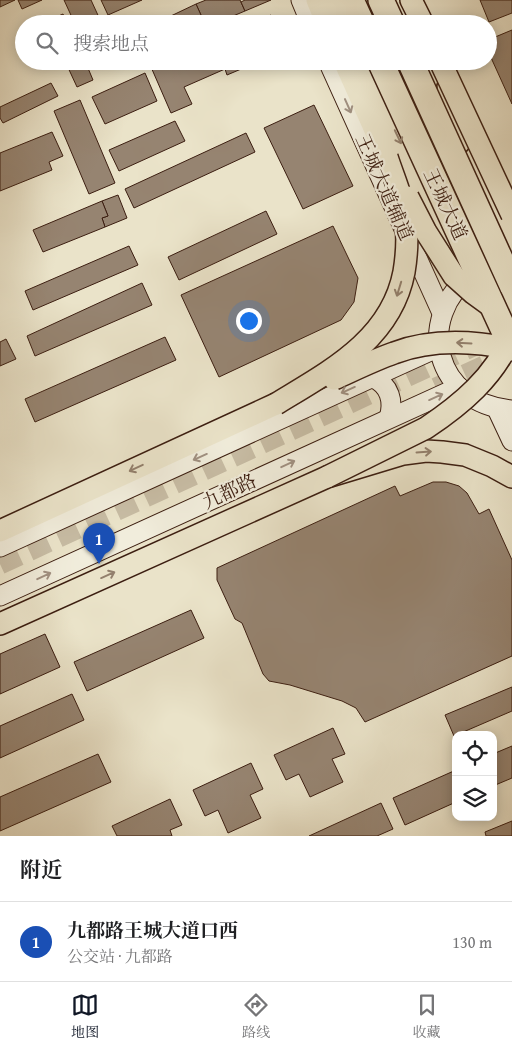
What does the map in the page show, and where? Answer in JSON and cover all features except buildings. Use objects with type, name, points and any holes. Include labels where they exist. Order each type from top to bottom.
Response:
[{"type":"highway","points":[[351,0],[358,15]]},
{"type":"highway","points":[[381,0],[388,15]]},
{"type":"highway","name":"王城大道","points":[[384,70],[512,348]]},
{"type":"highway","name":"王城大道","points":[[414,70],[512,285]]},
{"type":"main road","points":[[301,0],[307,15]]},
{"type":"main road","points":[[317,0],[324,15]]},
{"type":"main road","points":[[335,0],[342,15]]},
{"type":"main road","points":[[394,0],[401,15]]},
{"type":"main road","points":[[411,0],[418,15]]},
{"type":"main road","points":[[416,0],[423,15]]},
{"type":"main road","name":"王城大道辅道","points":[[332,70],[442,313]]},
{"type":"main road","points":[[348,70],[387,157],[426,232],[454,276],[474,293],[512,319]]},
{"type":"main road","name":"王城大道","points":[[367,70],[464,280]]},
{"type":"main road","name":"王城大道","points":[[426,70],[512,261]]},
{"type":"main road","points":[[444,70],[459,144]]},
{"type":"main road","points":[[446,70],[512,215]]},
{"type":"main road","points":[[446,70],[512,215]]},
{"type":"main road","points":[[463,110],[512,178]]},
{"type":"main road","points":[[276,404],[355,353],[387,317],[396,300],[406,262],[407,225],[403,205],[387,157]]},
{"type":"main road","points":[[512,261],[487,266],[474,272],[464,280],[447,300],[439,326],[440,347],[445,368],[459,387],[472,398],[505,409],[512,441]]},
{"type":"main road","points":[[0,624],[326,477],[426,428],[465,399],[487,376],[498,362],[512,335]]},
{"type":"main road","points":[[0,531],[276,404],[396,352],[441,343],[512,348]]},
{"type":"main road","points":[[0,547],[440,347]]},
{"type":"main road","points":[[373,378],[380,381],[390,394],[392,408],[389,418]]},
{"type":"main road","name":"九都路","points":[[0,596],[459,387]]},
{"type":"main road","points":[[326,477],[403,454],[426,452],[442,452],[474,458],[512,477]]},
{"type":"tunnel","points":[[0,564],[482,342]]},
{"type":"tunnel","points":[[436,388],[506,356]]},
{"type":"place","name":"九都路王城大道口西","points":[[99,564]]}]
